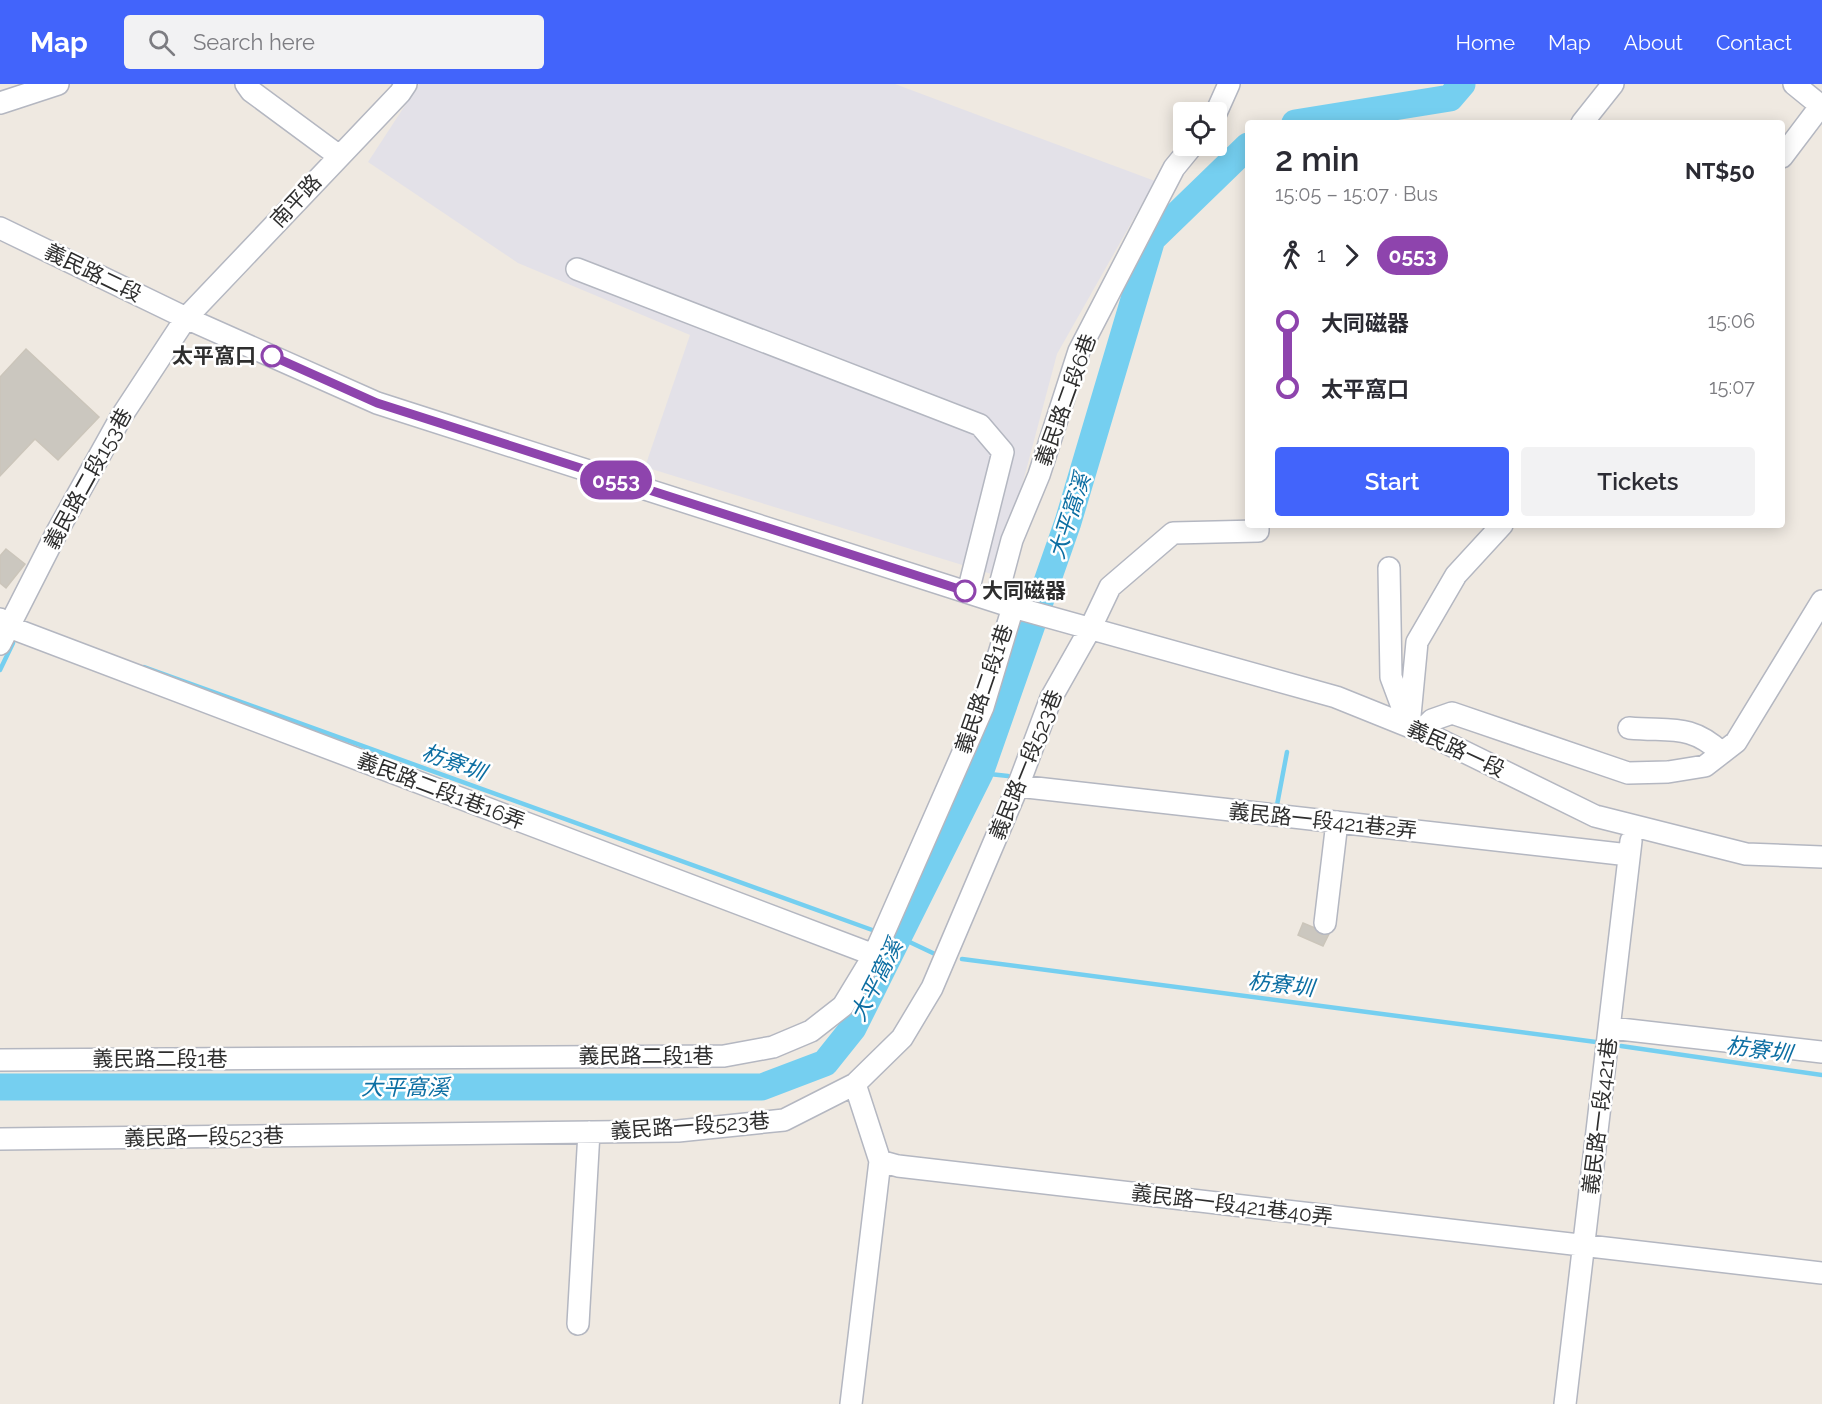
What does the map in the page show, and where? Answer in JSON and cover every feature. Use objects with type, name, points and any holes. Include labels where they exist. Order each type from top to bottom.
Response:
[{"type":"street","points":[[0,103],[58,84]]},
{"type":"street","points":[[246,84],[251,91],[339,156]]},
{"type":"street","name":"南平路","points":[[186,318],[406,84]]},
{"type":"street","points":[[1221,102],[1229,84]]},
{"type":"street","points":[[1584,120],[1612,84]]},
{"type":"street","points":[[1785,152],[1821,105],[1794,84]]},
{"type":"street","name":"義民路二段6巷","points":[[1004,604],[1012,540],[1039,475],[1079,351],[1174,168],[1184,156]]},
{"type":"street","name":"義民路二段","points":[[0,229],[186,318]]},
{"type":"street","points":[[577,269],[980,425],[1003,452],[968,592]]},
{"type":"street","points":[[186,318],[377,403],[1004,604]]},
{"type":"street","name":"義民路二段153巷","points":[[3,630],[121,417],[186,318]]},
{"type":"street","name":"義民路一段523巷","points":[[0,1139],[678,1131],[784,1120],[855,1084],[902,1038],[932,988],[1018,786],[1051,698],[1090,629],[1110,587],[1173,532],[1258,531],[1258,528]]},
{"type":"street","points":[[1415,729],[1416,642],[1456,575],[1499,528]]},
{"type":"street","points":[[1389,568],[1391,677],[1415,729]]},
{"type":"street","points":[[1415,729],[1452,713],[1628,773],[1668,772],[1705,766],[1736,742],[1822,601]]},
{"type":"street","name":"義民路一段","points":[[1004,604],[1336,697],[1415,729],[1595,816],[1633,828],[1746,854],[1822,857]]},
{"type":"street","name":"義民路二段1巷","points":[[0,1060],[724,1056],[773,1047],[811,1032],[843,1006],[874,955],[983,707],[1004,604]]},
{"type":"street","name":"義民路二段1巷16弄","points":[[3,630],[874,955]]},
{"type":"street","points":[[1629,728],[1691,731],[1708,739],[1722,753]]},
{"type":"street","name":"義民路一段421巷2弄","points":[[1018,786],[1629,855]]},
{"type":"street","points":[[1325,923],[1337,822]]},
{"type":"street","name":"義民路一段421巷","points":[[1565,1404],[1633,828]]},
{"type":"street","points":[[1611,1028],[1822,1052]]},
{"type":"street","points":[[851,1404],[880,1161],[855,1084]]},
{"type":"street","points":[[578,1324],[589,1132]]},
{"type":"street","name":"義民路一段421巷40弄","points":[[880,1161],[898,1166],[1822,1273]]},
{"type":"shaded area","points":[[419,84],[895,84],[1155,181],[1057,354],[998,576],[645,467],[690,335],[518,263],[368,162]]},
{"type":"building","points":[[26,349],[99,417],[58,460],[35,439],[0,476],[0,377]]},
{"type":"building","points":[[6,549],[25,564],[6,588],[0,583],[0,556]]},
{"type":"building","points":[[1303,923],[1329,934],[1323,946],[1298,935]]},
{"type":"waterway","name":"大平窩溪","points":[[1314,120],[1450,98],[1462,84]]},
{"type":"waterway","name":"大平窩溪","points":[[0,1087],[762,1087],[825,1063],[853,1028],[980,773],[1068,522],[1152,239],[1245,149]]},
{"type":"waterway","name":"枋寮圳","points":[[0,670],[13,643]]},
{"type":"waterway","name":"枋寮圳","points":[[144,667],[875,931]]},
{"type":"waterway","points":[[1274,805],[1277,805],[1287,752]]},
{"type":"waterway","points":[[980,773],[1008,776]]},
{"type":"waterway","points":[[899,937],[937,955]]},
{"type":"waterway","name":"枋寮圳","points":[[962,959],[1596,1042]]},
{"type":"waterway","name":"枋寮圳","points":[[1621,1046],[1822,1075]]},
{"type":"bus line","name":"0553","points":[[272,356],[377,403],[965,591]]},
{"type":"place","name":"太平窩口","points":[[272,356]]},
{"type":"place","name":"大同磁器","points":[[965,591]]}]
